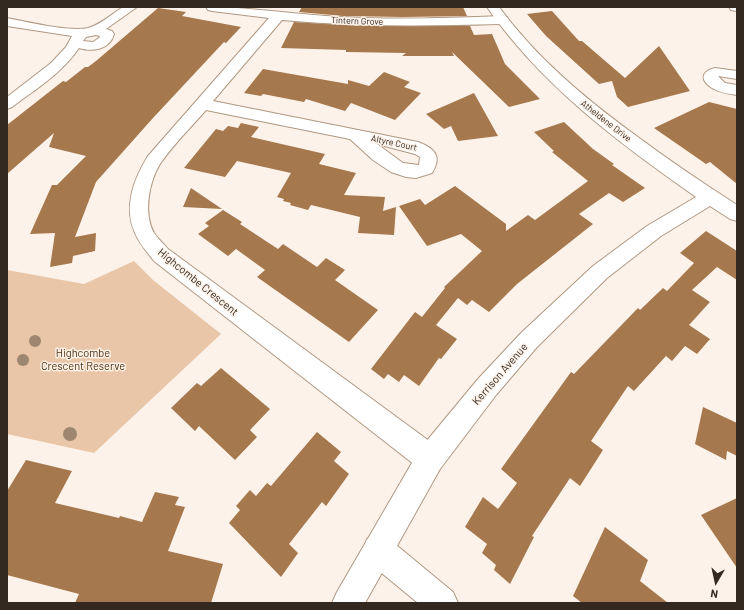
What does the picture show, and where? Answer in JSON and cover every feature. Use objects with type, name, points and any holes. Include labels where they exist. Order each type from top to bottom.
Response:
[{"type":"street","name":"Tintern Grove","points":[[212,7],[278,16],[384,22],[497,13]]},
{"type":"street","points":[[7,104],[49,72],[80,52],[104,41],[112,26],[130,8]]},
{"type":"street","points":[[94,45],[81,45],[76,42],[83,36],[105,25],[130,8]]},
{"type":"street","name":"Atheldene Drive","points":[[497,13],[533,57],[559,82],[655,159],[737,214]]},
{"type":"street","name":"Highcombe Crescent","points":[[278,16],[154,160],[142,186],[139,201],[143,230],[162,255],[430,459]]},
{"type":"street","points":[[7,22],[83,36],[101,31],[107,34]]},
{"type":"street","points":[[49,72],[66,56],[83,36]]},
{"type":"street","points":[[737,75],[715,72],[711,74],[711,79],[715,84],[722,88],[737,90]]},
{"type":"street","name":"Altyre Court","points":[[202,104],[356,135]]},
{"type":"street","name":"Kerrison Avenue","points":[[348,603],[430,459],[487,386],[529,340],[600,272],[654,231],[710,197]]},
{"type":"street","points":[[378,550],[442,603]]},
{"type":"green space","name":"Highcombe Crescent Reserve","points":[[134,261],[153,280],[221,334],[94,453],[7,434],[7,270],[84,284]]},
{"type":"building","points":[[302,7],[463,7],[467,16],[343,16],[299,12]]},
{"type":"building","points":[[158,8],[186,12],[182,16],[241,27],[226,43],[224,42],[96,182],[75,237],[96,233],[95,251],[73,256],[72,263],[50,267],[55,233],[30,234],[52,185],[57,185],[86,156],[49,147],[54,133],[7,174],[7,125],[63,81],[66,82],[85,67],[88,67],[96,61]]},
{"type":"building","points":[[552,11],[579,41],[582,41],[625,78],[659,46],[690,91],[628,107],[617,97],[612,81],[599,84],[546,36],[527,14]]},
{"type":"building","points":[[294,22],[364,26],[470,26],[474,35],[492,34],[505,64],[540,99],[509,107],[452,52],[454,56],[402,56],[406,53],[346,52],[346,50],[281,48]]},
{"type":"building","points":[[263,69],[348,84],[348,80],[369,86],[384,72],[410,82],[404,87],[421,93],[395,120],[351,103],[345,111],[306,99],[304,102],[263,94],[261,96],[244,93]]},
{"type":"building","points":[[474,93],[498,136],[458,141],[451,126],[444,129],[426,114]]},
{"type":"building","points":[[709,102],[737,109],[737,184],[710,162],[706,164],[654,128]]},
{"type":"building","points":[[564,122],[593,149],[614,164],[612,165],[645,188],[623,202],[609,193],[579,214],[593,224],[517,284],[489,312],[472,300],[467,305],[458,298],[436,325],[457,339],[441,359],[439,358],[419,386],[404,375],[399,382],[388,374],[384,379],[371,369],[415,312],[422,317],[445,288],[444,287],[482,251],[461,234],[427,246],[399,206],[420,199],[425,205],[455,186],[506,224],[506,231],[528,215],[535,220],[588,181],[552,152],[554,151],[534,132]]},
{"type":"building","points":[[241,123],[259,127],[251,137],[325,154],[319,164],[356,173],[344,195],[385,197],[383,211],[396,207],[394,235],[358,233],[360,217],[311,205],[308,210],[290,205],[291,203],[283,201],[284,199],[277,197],[291,173],[237,161],[225,177],[184,168],[216,129],[223,131],[228,126],[238,128]]},
{"type":"building","points":[[191,188],[222,209],[183,207]]},
{"type":"building","points":[[223,210],[242,222],[240,224],[278,249],[283,244],[317,267],[326,258],[345,270],[335,280],[378,310],[349,342],[257,277],[265,270],[236,249],[228,256],[198,234],[209,226],[205,223]]},
{"type":"building","points":[[706,231],[737,251],[737,280],[717,267],[692,290],[710,302],[689,325],[710,339],[697,354],[685,346],[672,361],[666,356],[634,391],[628,386],[591,441],[603,450],[580,486],[570,478],[532,536],[534,537],[510,584],[494,570],[496,565],[482,553],[487,544],[465,527],[483,497],[498,509],[517,483],[501,469],[571,372],[574,374],[638,308],[640,310],[663,288],[667,291],[694,263],[680,253]]},
{"type":"building","points":[[221,368],[270,409],[250,430],[257,437],[235,460],[199,426],[195,431],[171,408],[197,383],[201,386]]},
{"type":"building","points":[[703,407],[737,423],[737,456],[727,451],[726,460],[695,444]]},
{"type":"building","points":[[317,432],[341,452],[334,461],[349,474],[326,506],[322,502],[289,544],[298,553],[281,577],[229,523],[240,510],[236,506],[250,490],[256,496],[267,483],[271,486]]},
{"type":"building","points":[[26,460],[72,471],[55,503],[142,522],[155,492],[179,497],[175,505],[185,507],[168,551],[223,564],[211,603],[75,603],[79,594],[7,575],[7,491]]},
{"type":"building","points":[[737,498],[737,568],[701,515]]},
{"type":"building","points":[[605,527],[648,560],[640,581],[668,603],[582,603],[573,596]]}]
